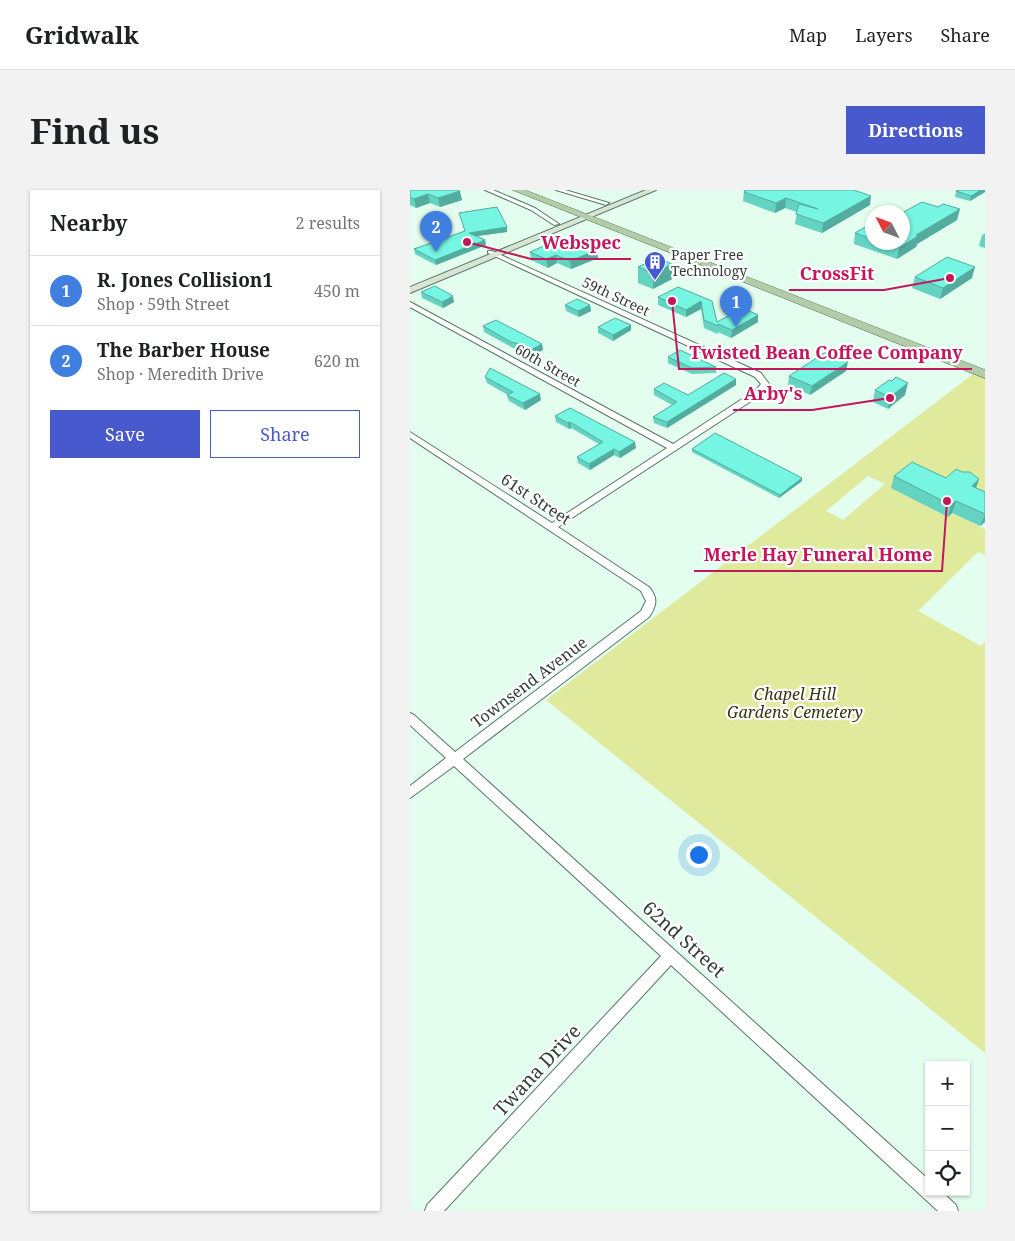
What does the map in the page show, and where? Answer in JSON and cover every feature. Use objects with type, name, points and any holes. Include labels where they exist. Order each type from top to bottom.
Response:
[{"type":"main road","points":[[517,190],[985,365]]},
{"type":"main road","points":[[534,190],[586,215],[985,374]]},
{"type":"main road","points":[[494,254],[556,224],[586,215],[606,203],[637,190]]},
{"type":"main road","points":[[410,289],[586,215],[652,190]]},
{"type":"street","points":[[488,190],[533,209],[556,224]]},
{"type":"street","points":[[559,190],[606,203]]},
{"type":"street","name":"59th Street","points":[[494,254],[758,375],[765,384],[760,392],[674,448]]},
{"type":"street","name":"60th Street","points":[[410,304],[674,448]]},
{"type":"street","name":"61st Street","points":[[410,434],[645,588]]},
{"type":"street","points":[[552,527],[674,448]]},
{"type":"street","name":"Townsend Avenue","points":[[410,793],[645,614],[650,608],[652,600],[645,588]]},
{"type":"street","name":"62nd Street","points":[[410,718],[925,1188]]},
{"type":"street","name":"Twana Drive","points":[[433,1211],[670,956]]},
{"type":"street","name":"62nd Street","points":[[933,1196],[950,1211]]},
{"type":"green space","name":"Chapel Hill Gardens Cemetery","points":[[977,371],[985,374],[985,506],[926,506],[948,517],[952,513],[985,529],[985,555],[978,552],[918,611],[981,646],[985,641],[985,1053],[546,700]],"holes":[[[868,476],[885,484],[843,520],[826,511]]]},
{"type":"building","points":[[410,190],[460,191],[438,198],[428,194],[414,199],[410,197]]},
{"type":"building","points":[[747,190],[854,190],[871,196],[823,223],[796,214],[799,204],[818,209],[786,198],[776,203],[744,192]]},
{"type":"building","points":[[981,190],[971,196],[956,191]]},
{"type":"building","points":[[922,202],[938,207],[943,204],[960,209],[916,235],[918,236],[910,241],[910,209]]},
{"type":"building","points":[[497,207],[507,227],[469,233],[485,240],[435,260],[414,249],[465,231],[459,213]]},
{"type":"building","points":[[865,227],[865,237],[855,233]]},
{"type":"building","points":[[570,238],[597,250],[570,261],[556,255],[546,259],[530,252],[548,244],[551,246]]},
{"type":"building","points":[[947,257],[975,267],[943,288],[915,277]]},
{"type":"building","points":[[657,258],[672,264],[653,273],[638,267]]},
{"type":"building","points":[[435,286],[453,296],[442,302],[421,292]]},
{"type":"building","points":[[678,287],[712,301],[717,322],[743,308],[758,315],[732,330],[718,324],[718,326],[704,320],[701,301],[686,310],[658,297]]},
{"type":"building","points":[[577,299],[590,305],[578,311],[565,305]]},
{"type":"building","points":[[615,318],[631,325],[613,335],[598,327]]},
{"type":"building","points":[[496,320],[542,344],[531,350],[511,342],[483,326]]},
{"type":"building","points":[[680,350],[716,367],[692,368],[668,357]]},
{"type":"building","points":[[838,352],[845,356],[848,362],[812,386],[789,376],[824,353],[835,354]]},
{"type":"building","points":[[490,368],[540,394],[523,403],[507,395],[513,392],[485,377]]},
{"type":"building","points":[[724,373],[736,379],[667,422],[653,417],[677,402],[654,389],[664,383],[688,395]]},
{"type":"building","points":[[896,377],[908,383],[890,397],[875,390],[889,380],[892,381]]},
{"type":"building","points":[[570,408],[635,442],[619,452],[614,449],[589,464],[577,457],[603,442],[570,422],[568,423],[555,416]]},
{"type":"building","points":[[715,433],[802,478],[780,495],[692,449]]},
{"type":"building","points":[[912,462],[946,478],[956,469],[962,472],[970,472],[979,479],[972,486],[985,492],[985,514],[956,501],[951,505],[894,476]]},
{"type":"place","name":"Webspec","points":[[467,242]]},
{"type":"place","name":"The Barber House","points":[[436,252]]},
{"type":"place","name":"CrossFit","points":[[950,278]]},
{"type":"place","name":"Paper Free Technology","points":[[655,281]]},
{"type":"place","name":"Twisted Bean Coffee Company","points":[[672,301]]},
{"type":"place","name":"R. Jones Collision1","points":[[736,327]]},
{"type":"place","name":"Arby's","points":[[890,398]]},
{"type":"place","name":"Merle Hay Funeral Home","points":[[947,501]]}]
